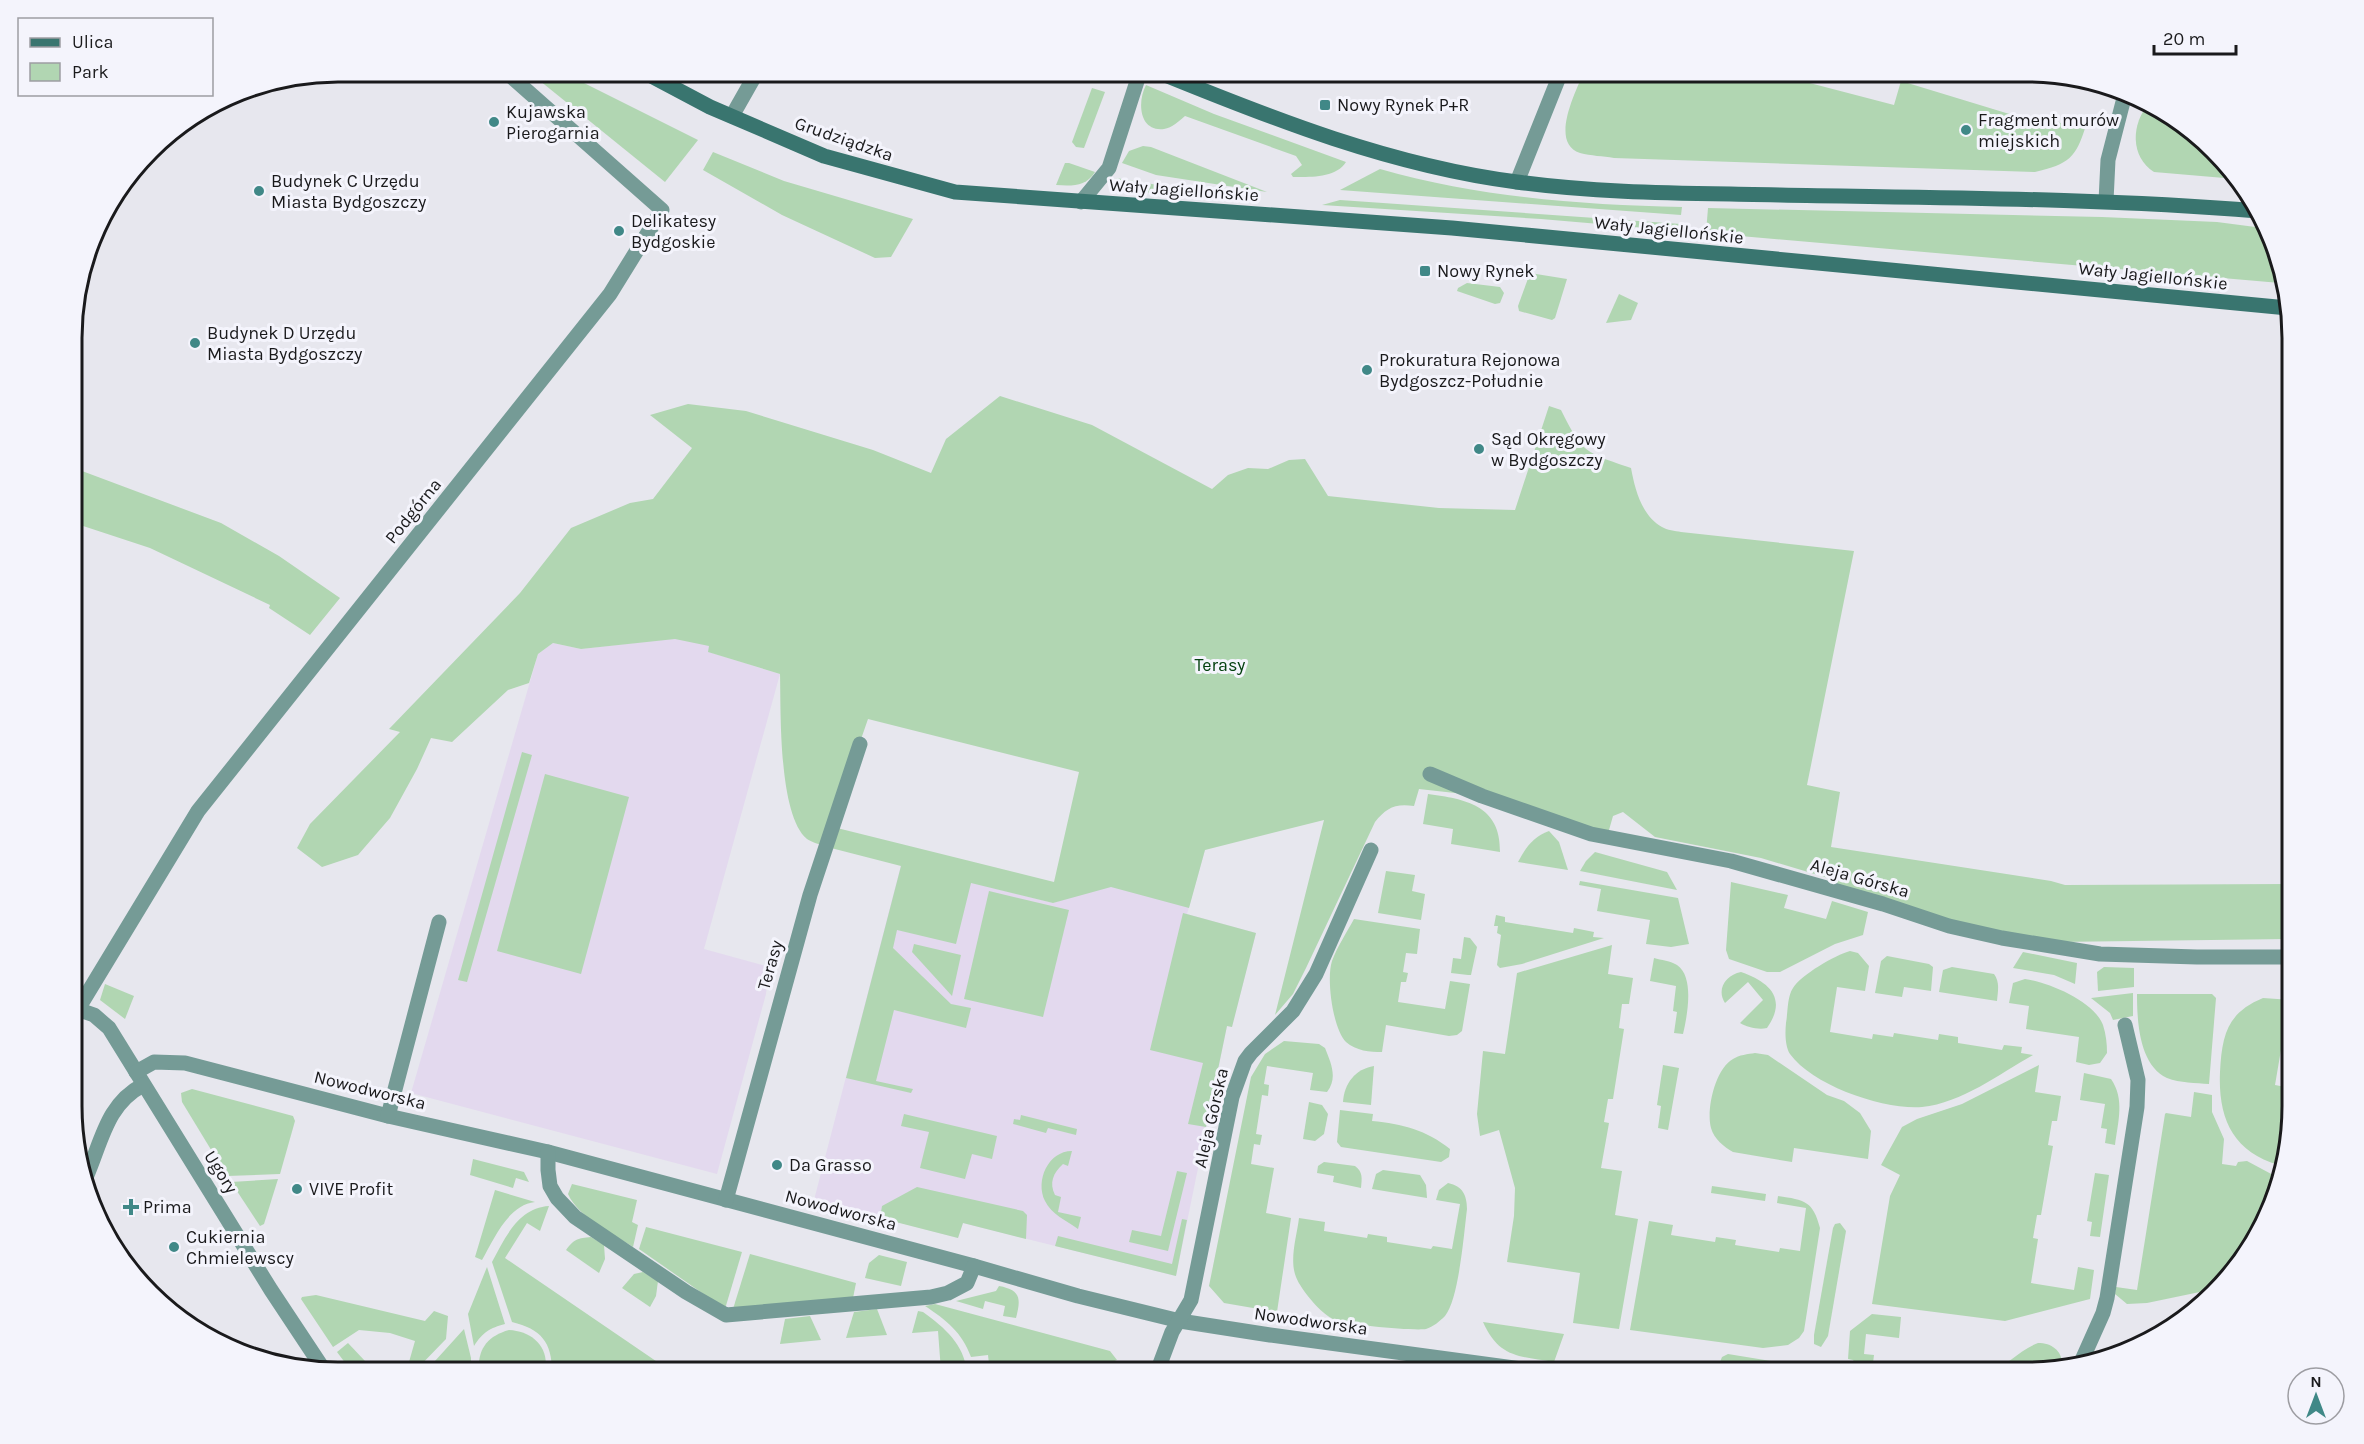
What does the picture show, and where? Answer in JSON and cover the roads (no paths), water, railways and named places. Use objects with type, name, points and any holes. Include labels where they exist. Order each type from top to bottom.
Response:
[{"type":"main road","name":"Grudziądzka","points":[[664,82],[732,116],[824,156],[955,192],[1045,200]]},
{"type":"main road","points":[[1182,82],[1238,105],[1381,154],[1447,170],[1517,183]]},
{"type":"main road","name":"Wały Jagiellońskie","points":[[1517,183],[1657,192],[2106,201],[2247,210]]},
{"type":"main road","name":"Wały Jagiellońskie","points":[[1045,200],[1452,228],[2279,307]]},
{"type":"street","name":"Podgórna","points":[[82,998],[198,811],[603,303],[662,210],[517,82]]},
{"type":"street","points":[[732,116],[751,82]]},
{"type":"street","points":[[1081,202],[1109,168],[1137,82]]},
{"type":"street","points":[[1517,183],[1557,82]]},
{"type":"street","points":[[2106,201],[2108,160],[2123,102]]},
{"type":"street","name":"Terasy","points":[[726,1200],[810,894],[860,744]]},
{"type":"street","name":"Aleja Górska","points":[[1430,774],[1482,796],[1591,834],[1731,861],[1883,904],[1949,926],[2002,938],[2100,954],[2282,957]]},
{"type":"street","name":"Aleja Górska","points":[[1161,1362],[1172,1332],[1191,1300],[1233,1097],[1241,1070],[1251,1053],[1293,1011],[1316,974],[1371,850]]},
{"type":"street","points":[[388,1116],[439,922]]},
{"type":"street","name":"Ugory","points":[[82,1010],[94,1015],[109,1028],[317,1360]]},
{"type":"street","points":[[2084,1355],[2103,1313],[2107,1298],[2138,1101],[2138,1080],[2125,1025]]},
{"type":"street","name":"Nowodworska","points":[[90,1168],[113,1111],[139,1078],[154,1062],[185,1063],[388,1116],[548,1152],[1078,1296],[1180,1321],[1470,1362]]},
{"type":"street","points":[[548,1152],[550,1186],[557,1198],[575,1217],[686,1292],[726,1315],[884,1302],[948,1293],[967,1283],[974,1266]]},
{"type":"place","name":"Nowy Rynek P+R","points":[[1325,105]]},
{"type":"place","name":"Kujawska Pierogarnia","points":[[494,122]]},
{"type":"place","name":"Fragment murów miejskich","points":[[1966,130]]},
{"type":"place","name":"Budynek C Urzędu Miasta Bydgoszczy","points":[[259,191]]},
{"type":"place","name":"Delikatesy Bydgoskie","points":[[619,231]]},
{"type":"place","name":"Nowy Rynek","points":[[1425,271]]},
{"type":"place","name":"Budynek D Urzędu Miasta Bydgoszczy","points":[[195,343]]},
{"type":"place","name":"Prokuratura Rejonowa Bydgoszcz-Południe","points":[[1367,370]]},
{"type":"place","name":"Sąd Okręgowy w Bydgoszczy","points":[[1479,449]]},
{"type":"place","name":"Da Grasso","points":[[777,1165]]},
{"type":"place","name":"VIVE Profit","points":[[297,1189]]},
{"type":"place","name":"Prima","points":[[131,1207]]},
{"type":"place","name":"Cukiernia Chmielewscy","points":[[174,1247]]}]
